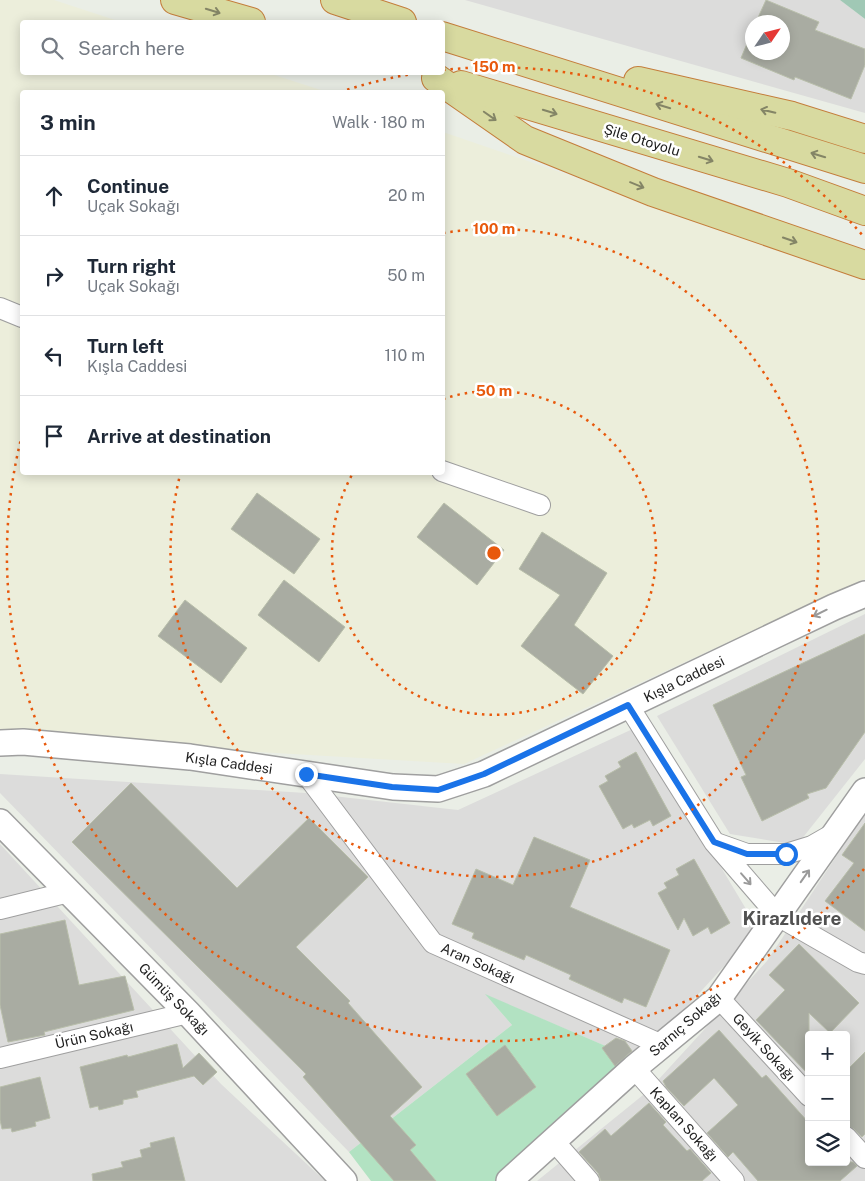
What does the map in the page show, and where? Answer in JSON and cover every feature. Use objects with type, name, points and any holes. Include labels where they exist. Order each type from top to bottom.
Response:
[{"type":"highway","points":[[175,0],[244,20]]},
{"type":"highway","points":[[335,0],[396,20]]},
{"type":"highway","points":[[445,37],[865,170]]},
{"type":"highway","points":[[475,47],[528,56],[782,114],[865,139]]},
{"type":"highway","points":[[427,75],[525,140],[653,192],[865,265]]},
{"type":"highway","name":"Şile Otoyolu","points":[[427,75],[788,183],[865,211]]},
{"type":"street","points":[[0,308],[20,316]]},
{"type":"street","points":[[445,472],[540,505]]},
{"type":"street","name":"Kışla Caddesi","points":[[0,743],[23,742],[190,757],[392,787],[438,790],[484,774],[865,594]]},
{"type":"street","points":[[628,705],[714,842],[778,916],[863,965]]},
{"type":"street","name":"Aran Sokağı","points":[[306,774],[433,943],[662,1045]]},
{"type":"street","name":"Sarnıç Sokağı","points":[[509,1181],[634,1068],[719,998],[865,790]]},
{"type":"street","name":"Gümüş Sokağı","points":[[0,822],[188,1013],[344,1181]]},
{"type":"street","points":[[714,842],[747,854],[786,854],[812,846],[837,831]]},
{"type":"street","points":[[0,909],[69,892]]},
{"type":"street","name":"Geyik Sokağı","points":[[719,998],[805,1092]]},
{"type":"street","name":"Ürün Sokağı","points":[[0,1058],[188,1013]]},
{"type":"street","name":"Kaplan Sokağı","points":[[634,1068],[734,1181]]},
{"type":"street","points":[[554,1140],[589,1181]]},
{"type":"street","points":[[850,1141],[865,1158]]},
{"type":"shaded area","points":[[0,0],[54,0],[115,20],[20,20],[20,75],[274,75],[321,90],[20,90],[20,475],[445,475],[445,133],[865,277],[865,579],[464,764],[0,737]]},
{"type":"shaded area","points":[[465,0],[840,0],[865,19],[865,113]]},
{"type":"shaded area","points":[[865,614],[865,759],[797,845],[730,834],[657,716]]},
{"type":"shaded area","points":[[637,727],[758,929],[638,1060],[486,995],[512,1025],[349,1152],[0,793],[0,774],[306,793],[458,810]]},
{"type":"shaded area","points":[[865,813],[865,1181],[537,1181],[648,1091],[767,961]]},
{"type":"shaded area","points":[[0,844],[221,1084],[325,1181],[0,1181]]},
{"type":"green space","points":[[840,0],[865,0],[865,19]]},
{"type":"green space","points":[[485,994],[638,1060],[495,1181],[371,1181],[349,1152],[512,1025]]},
{"type":"building","points":[[766,0],[819,22],[815,30],[865,49],[865,65],[851,99],[795,77],[794,80],[746,60],[790,60],[790,15],[759,15]]},
{"type":"building","points":[[745,49],[745,60],[741,58]]},
{"type":"building","points":[[257,493],[320,539],[294,574],[231,529]]},
{"type":"building","points":[[444,503],[504,550],[477,585],[417,537]]},
{"type":"building","points":[[542,532],[607,573],[574,625],[613,656],[583,694],[521,646],[560,595],[519,569]]},
{"type":"building","points":[[284,580],[345,627],[319,662],[258,615]]},
{"type":"building","points":[[185,600],[247,648],[221,683],[158,636]]},
{"type":"building","points":[[865,634],[865,732],[826,788],[807,794],[809,798],[762,821],[741,777],[746,775],[713,705]]},
{"type":"building","points":[[636,752],[671,816],[653,826],[650,820],[634,828],[632,824],[623,829],[599,786],[608,781],[605,776],[621,767],[618,762]]},
{"type":"building","points":[[131,783],[237,888],[309,818],[368,877],[296,947],[350,1001],[348,1003],[422,1087],[390,1116],[416,1145],[410,1150],[436,1181],[394,1181],[303,1077],[306,1074],[72,842]]},
{"type":"building","points":[[865,823],[865,931],[825,901],[854,863],[842,855]]},
{"type":"building","points":[[534,837],[590,860],[570,907],[670,950],[646,1007],[624,998],[622,1003],[569,979],[571,975],[526,955],[524,960],[472,938],[474,933],[452,924],[476,869],[513,885]]},
{"type":"building","points":[[694,859],[730,923],[711,934],[708,927],[693,936],[684,918],[678,930],[658,893],[667,888],[664,883],[679,875],[676,869]]},
{"type":"building","points":[[65,920],[79,985],[125,976],[134,1010],[44,1032],[45,1035],[8,1042],[0,1005],[0,934]]},
{"type":"building","points":[[799,944],[859,1003],[832,1031],[828,1031],[809,1013],[809,1031],[805,1031],[805,1071],[756,1020],[785,990],[769,975]]},
{"type":"building","points":[[719,1030],[762,1078],[766,1075],[805,1119],[805,1166],[850,1166],[850,1162],[853,1162],[857,1166],[840,1181],[758,1181],[733,1152],[728,1157],[707,1133],[738,1105],[714,1078],[684,1106],[666,1087],[663,1081]]},
{"type":"building","points":[[616,1038],[625,1041],[632,1051],[615,1066],[602,1048]]},
{"type":"building","points":[[177,1044],[183,1068],[199,1053],[217,1072],[203,1085],[194,1076],[136,1091],[138,1097],[123,1100],[123,1104],[99,1110],[98,1106],[90,1108],[80,1067]]},
{"type":"building","points":[[505,1045],[536,1087],[497,1116],[466,1074]]},
{"type":"building","points":[[865,1052],[865,1134],[862,1137],[850,1127],[850,1067]]},
{"type":"building","points":[[40,1077],[50,1118],[35,1122],[36,1126],[12,1132],[11,1128],[2,1129],[0,1120],[0,1087]]},
{"type":"building","points":[[649,1103],[666,1122],[663,1125],[687,1151],[690,1149],[711,1173],[702,1181],[601,1181],[598,1173],[579,1152],[605,1129],[611,1136]]},
{"type":"building","points":[[174,1137],[185,1181],[93,1181],[92,1174],[123,1167],[121,1162],[142,1157],[140,1150],[151,1147],[150,1143]]},
{"type":"district","name":"Kirazlıdere","points":[[792,918]]},
{"type":"route","points":[[306,774],[392,787],[438,790],[484,774],[628,705],[714,842],[747,854],[786,854]]}]
